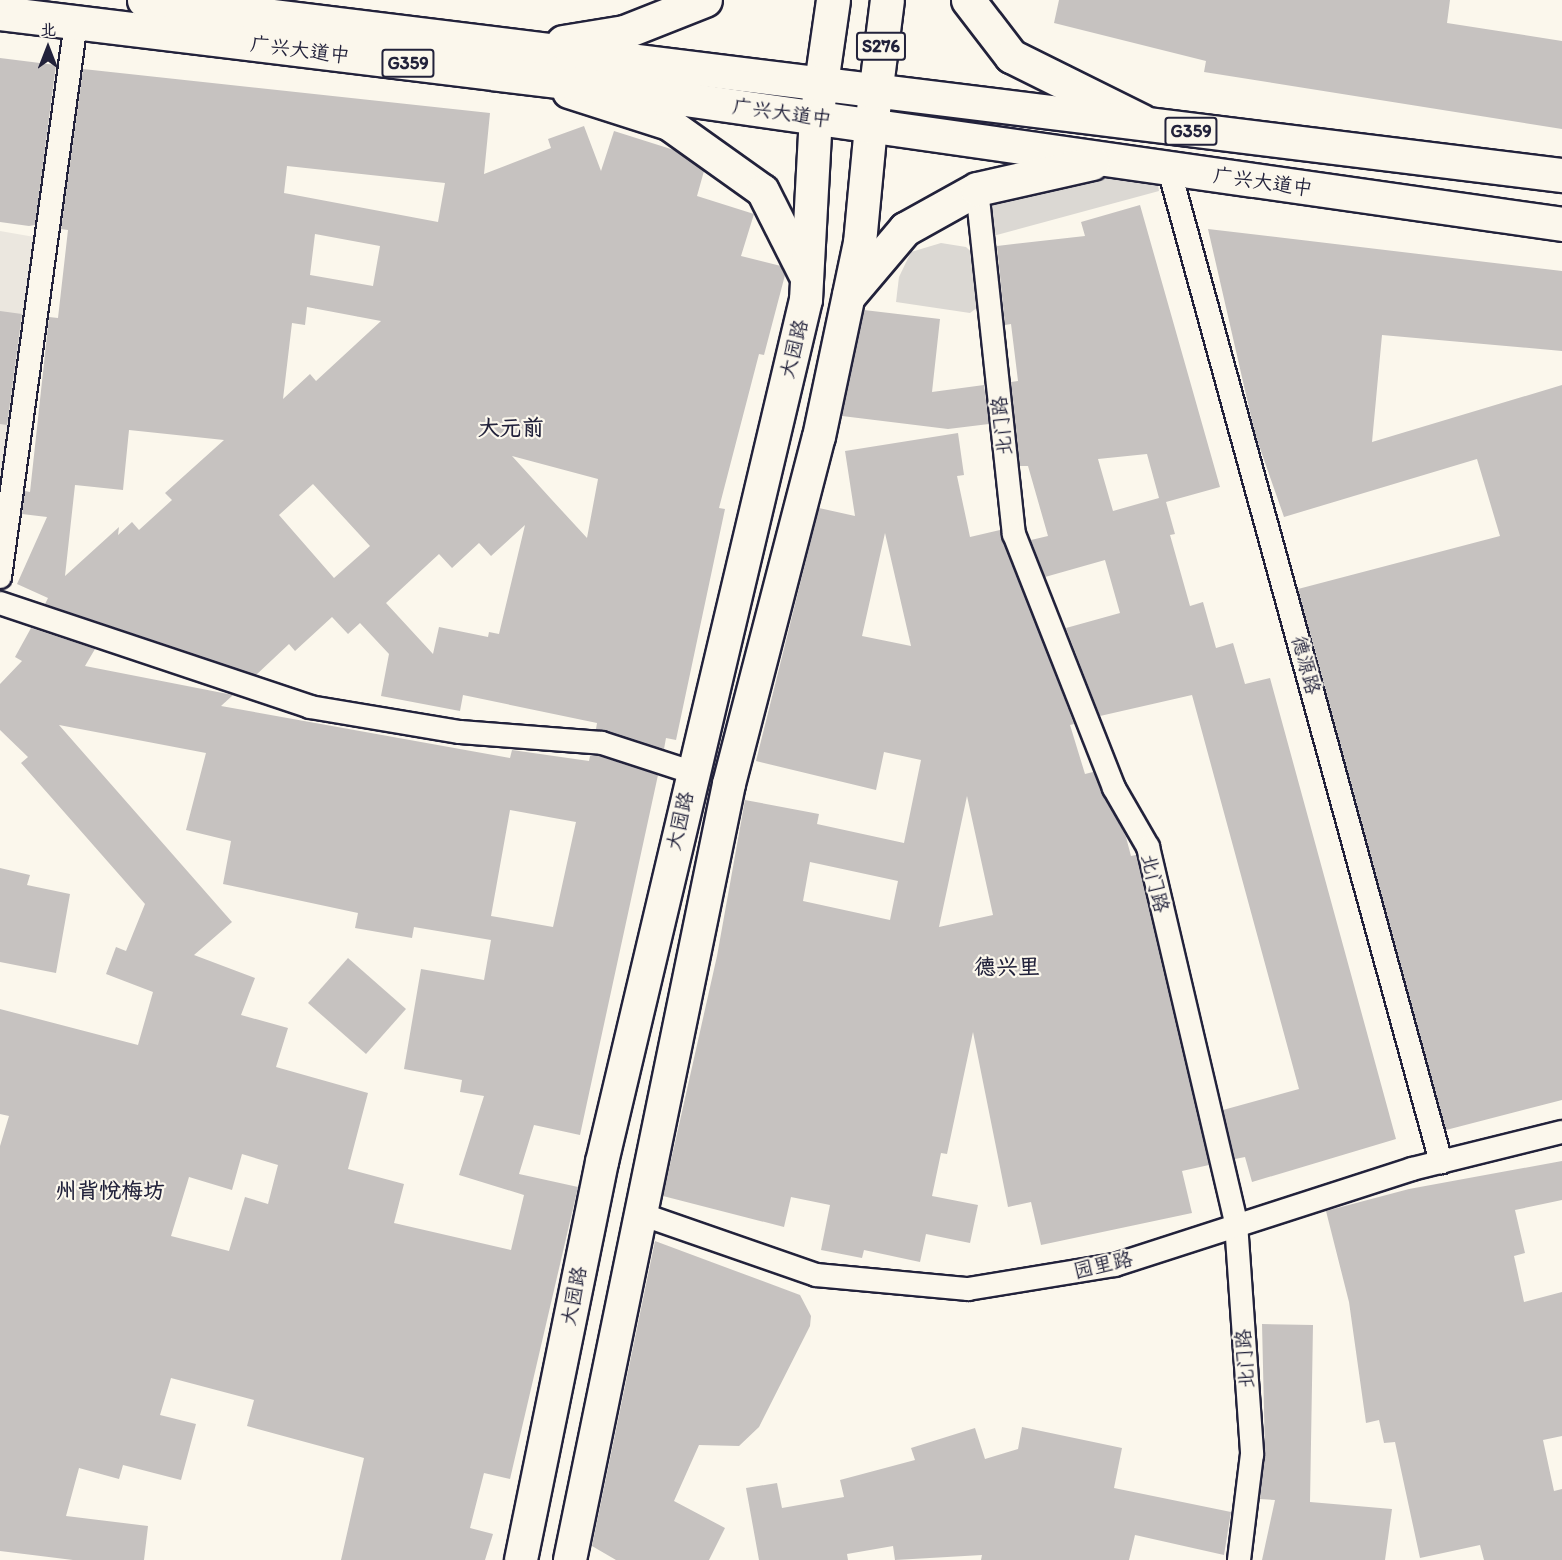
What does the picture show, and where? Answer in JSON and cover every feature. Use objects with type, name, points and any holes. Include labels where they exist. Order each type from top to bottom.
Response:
[{"type":"main road","name":"广兴大道中","points":[[144,0],[247,7],[524,63],[816,118],[1562,224]]},
{"type":"main road","points":[[524,63],[624,32],[705,0]]},
{"type":"main road","name":"S276","points":[[822,82],[833,0]]},
{"type":"main road","name":"S276","points":[[876,92],[887,0]]},
{"type":"main road","points":[[968,0],[1011,56],[1152,126]]},
{"type":"main road","name":"广兴大道中","points":[[0,13],[524,63],[822,82],[876,92],[1562,175]]},
{"type":"main road","points":[[524,63],[669,124],[763,190],[807,279]]},
{"type":"main road","name":"大园路","points":[[521,1560],[593,1200],[691,772],[806,300],[816,118],[822,82]]},
{"type":"main road","name":"大园路","points":[[570,1560],[638,1213],[729,784],[819,437],[860,243],[876,92]]},
{"type":"main road","points":[[849,295],[905,230],[977,189],[1113,159]]},
{"type":"street","points":[[0,577],[76,22]]},
{"type":"street","name":"德源路","points":[[1169,169],[1441,1162]]},
{"type":"street","name":"北门路","points":[[977,189],[1014,534],[1114,788],[1148,847],[1236,1223],[1252,1454],[1239,1560]]},
{"type":"street","points":[[0,603],[310,707],[460,732],[602,743],[691,772]]},
{"type":"street","name":"园里路","points":[[638,1213],[816,1275],[968,1289],[1115,1265],[1236,1223],[1441,1162],[1562,1132]]},
{"type":"shaded area","points":[[1111,164],[1156,173],[1159,191],[993,236],[986,195]]},
{"type":"shaded area","points":[[0,231],[46,239],[0,577]]},
{"type":"shaded area","points":[[941,243],[966,247],[979,259],[982,304],[970,313],[896,302],[899,277],[911,252]]},
{"type":"building","points":[[1059,0],[1450,0],[1447,23],[1562,41],[1562,129],[1204,72],[1206,61],[1054,23]]},
{"type":"building","points":[[0,58],[56,65],[35,225],[0,222]]},
{"type":"building","points":[[83,69],[490,113],[484,174],[551,148],[548,139],[584,126],[601,171],[614,131],[674,150],[704,171],[697,196],[754,214],[741,256],[781,266],[785,275],[764,355],[759,354],[719,508],[725,509],[676,740],[666,738],[664,749],[596,729],[597,723],[463,695],[460,711],[381,696],[389,654],[360,623],[348,634],[332,617],[295,651],[289,644],[256,675],[45,604],[48,598],[17,584],[47,517],[22,514],[25,491],[30,492],[49,317],[58,318],[68,230],[61,229]],"holes":[[[287,166],[445,183],[438,222],[284,193]],[[315,234],[380,246],[373,286],[310,275]],[[307,307],[381,321],[316,381],[310,374],[283,399],[292,323],[305,325]],[[129,430],[224,440],[165,493],[172,500],[139,530],[132,522],[118,535],[119,527],[65,576],[75,485],[123,490]],[[512,456],[598,479],[587,538],[552,500]],[[313,484],[370,546],[334,578],[279,515]],[[525,525],[499,634],[489,632],[488,637],[439,627],[433,654],[386,603],[439,554],[452,568],[479,543],[491,556]]]},
{"type":"building","points":[[1140,205],[1220,487],[1166,502],[1175,534],[1170,535],[1190,606],[1203,602],[1216,648],[1233,643],[1245,684],[1270,678],[1396,1139],[1252,1182],[1245,1157],[1235,1159],[1223,1110],[1299,1089],[1192,695],[1100,716],[1066,628],[1120,613],[1105,560],[1045,577],[1031,540],[1048,536],[1028,466],[1020,466],[1011,382],[1018,381],[1011,324],[1005,325],[997,246],[1085,236],[1081,222]],"holes":[[[1147,454],[1159,498],[1113,511],[1098,459]]]},
{"type":"building","points":[[1208,229],[1562,271],[1562,351],[1382,335],[1372,442],[1562,385],[1562,1100],[1446,1130],[1298,589],[1500,536],[1477,459],[1284,517],[1255,434]]},
{"type":"building","points":[[864,310],[940,319],[932,392],[984,385],[989,424],[948,429],[842,416]]},
{"type":"building","points":[[0,311],[22,314],[7,425],[0,424]]},
{"type":"building","points":[[958,433],[964,475],[957,476],[970,537],[1000,530],[1074,724],[1070,725],[1085,774],[1093,772],[1126,837],[1131,856],[1136,855],[1209,1165],[1182,1171],[1192,1213],[1041,1245],[1031,1202],[1008,1207],[973,1032],[947,1154],[941,1153],[932,1196],[978,1205],[970,1243],[926,1234],[920,1262],[864,1250],[862,1258],[821,1250],[830,1205],[791,1197],[784,1227],[663,1196],[717,956],[745,800],[819,814],[817,824],[904,843],[921,760],[884,752],[876,790],[756,761],[819,508],[855,516],[845,451]],"holes":[[[885,533],[911,646],[862,636]],[[967,796],[993,915],[939,927]],[[810,862],[898,881],[890,920],[803,901]]]},
{"type":"building","points":[[31,628],[95,649],[85,666],[233,695],[221,706],[510,758],[512,750],[589,761],[590,756],[599,756],[658,775],[580,1135],[534,1125],[519,1174],[578,1187],[510,1479],[484,1473],[470,1528],[493,1534],[485,1560],[341,1560],[364,1458],[247,1426],[254,1400],[171,1378],[160,1415],[196,1424],[181,1480],[123,1465],[119,1479],[79,1468],[66,1516],[148,1526],[144,1560],[73,1560],[0,1551],[0,1146],[9,1116],[0,1114],[0,1009],[138,1045],[153,992],[106,974],[116,947],[126,951],[145,904],[21,763],[28,757],[0,730],[0,684],[22,661],[15,657]],"holes":[[[59,725],[206,753],[186,830],[231,841],[223,884],[358,913],[355,928],[412,938],[414,927],[491,940],[484,980],[421,969],[404,1069],[462,1080],[460,1092],[484,1096],[459,1175],[524,1195],[511,1250],[394,1223],[404,1184],[348,1169],[368,1093],[276,1067],[288,1028],[241,1015],[255,978],[194,955],[232,922]],[[510,810],[576,822],[553,927],[491,916]],[[242,1154],[278,1165],[268,1204],[245,1197],[229,1251],[171,1236],[189,1177],[232,1190]]]},
{"type":"building","points":[[0,868],[30,875],[27,885],[70,894],[56,973],[0,962]]},
{"type":"building","points":[[348,958],[406,1009],[366,1054],[308,1003]]},
{"type":"building","points":[[1562,1161],[1562,1200],[1515,1210],[1525,1253],[1514,1256],[1524,1302],[1562,1292],[1562,1436],[1543,1440],[1554,1491],[1562,1489],[1562,1560],[1484,1560],[1480,1545],[1420,1558],[1395,1442],[1384,1443],[1379,1420],[1366,1423],[1349,1302],[1326,1211],[1409,1189]]},
{"type":"building","points":[[655,1241],[800,1295],[811,1316],[810,1326],[759,1427],[739,1446],[699,1445],[674,1501],[725,1528],[709,1560],[616,1560],[592,1546]]},
{"type":"building","points":[[1262,1324],[1313,1325],[1310,1502],[1392,1509],[1385,1560],[1262,1560],[1275,1500],[1260,1499],[1265,1453]]},
{"type":"building","points":[[1022,1427],[1122,1448],[1114,1488],[1231,1512],[1224,1555],[1135,1535],[1129,1560],[981,1560],[982,1555],[895,1560],[893,1546],[847,1554],[848,1560],[759,1560],[746,1488],[777,1483],[782,1508],[844,1497],[840,1480],[915,1460],[911,1448],[975,1428],[985,1459],[1018,1449]]},
{"type":"district","name":"大元前","points":[[511,428]]},
{"type":"district","name":"德兴里","points":[[1007,967]]},
{"type":"district","name":"州背悦梅坊","points":[[110,1191]]}]
